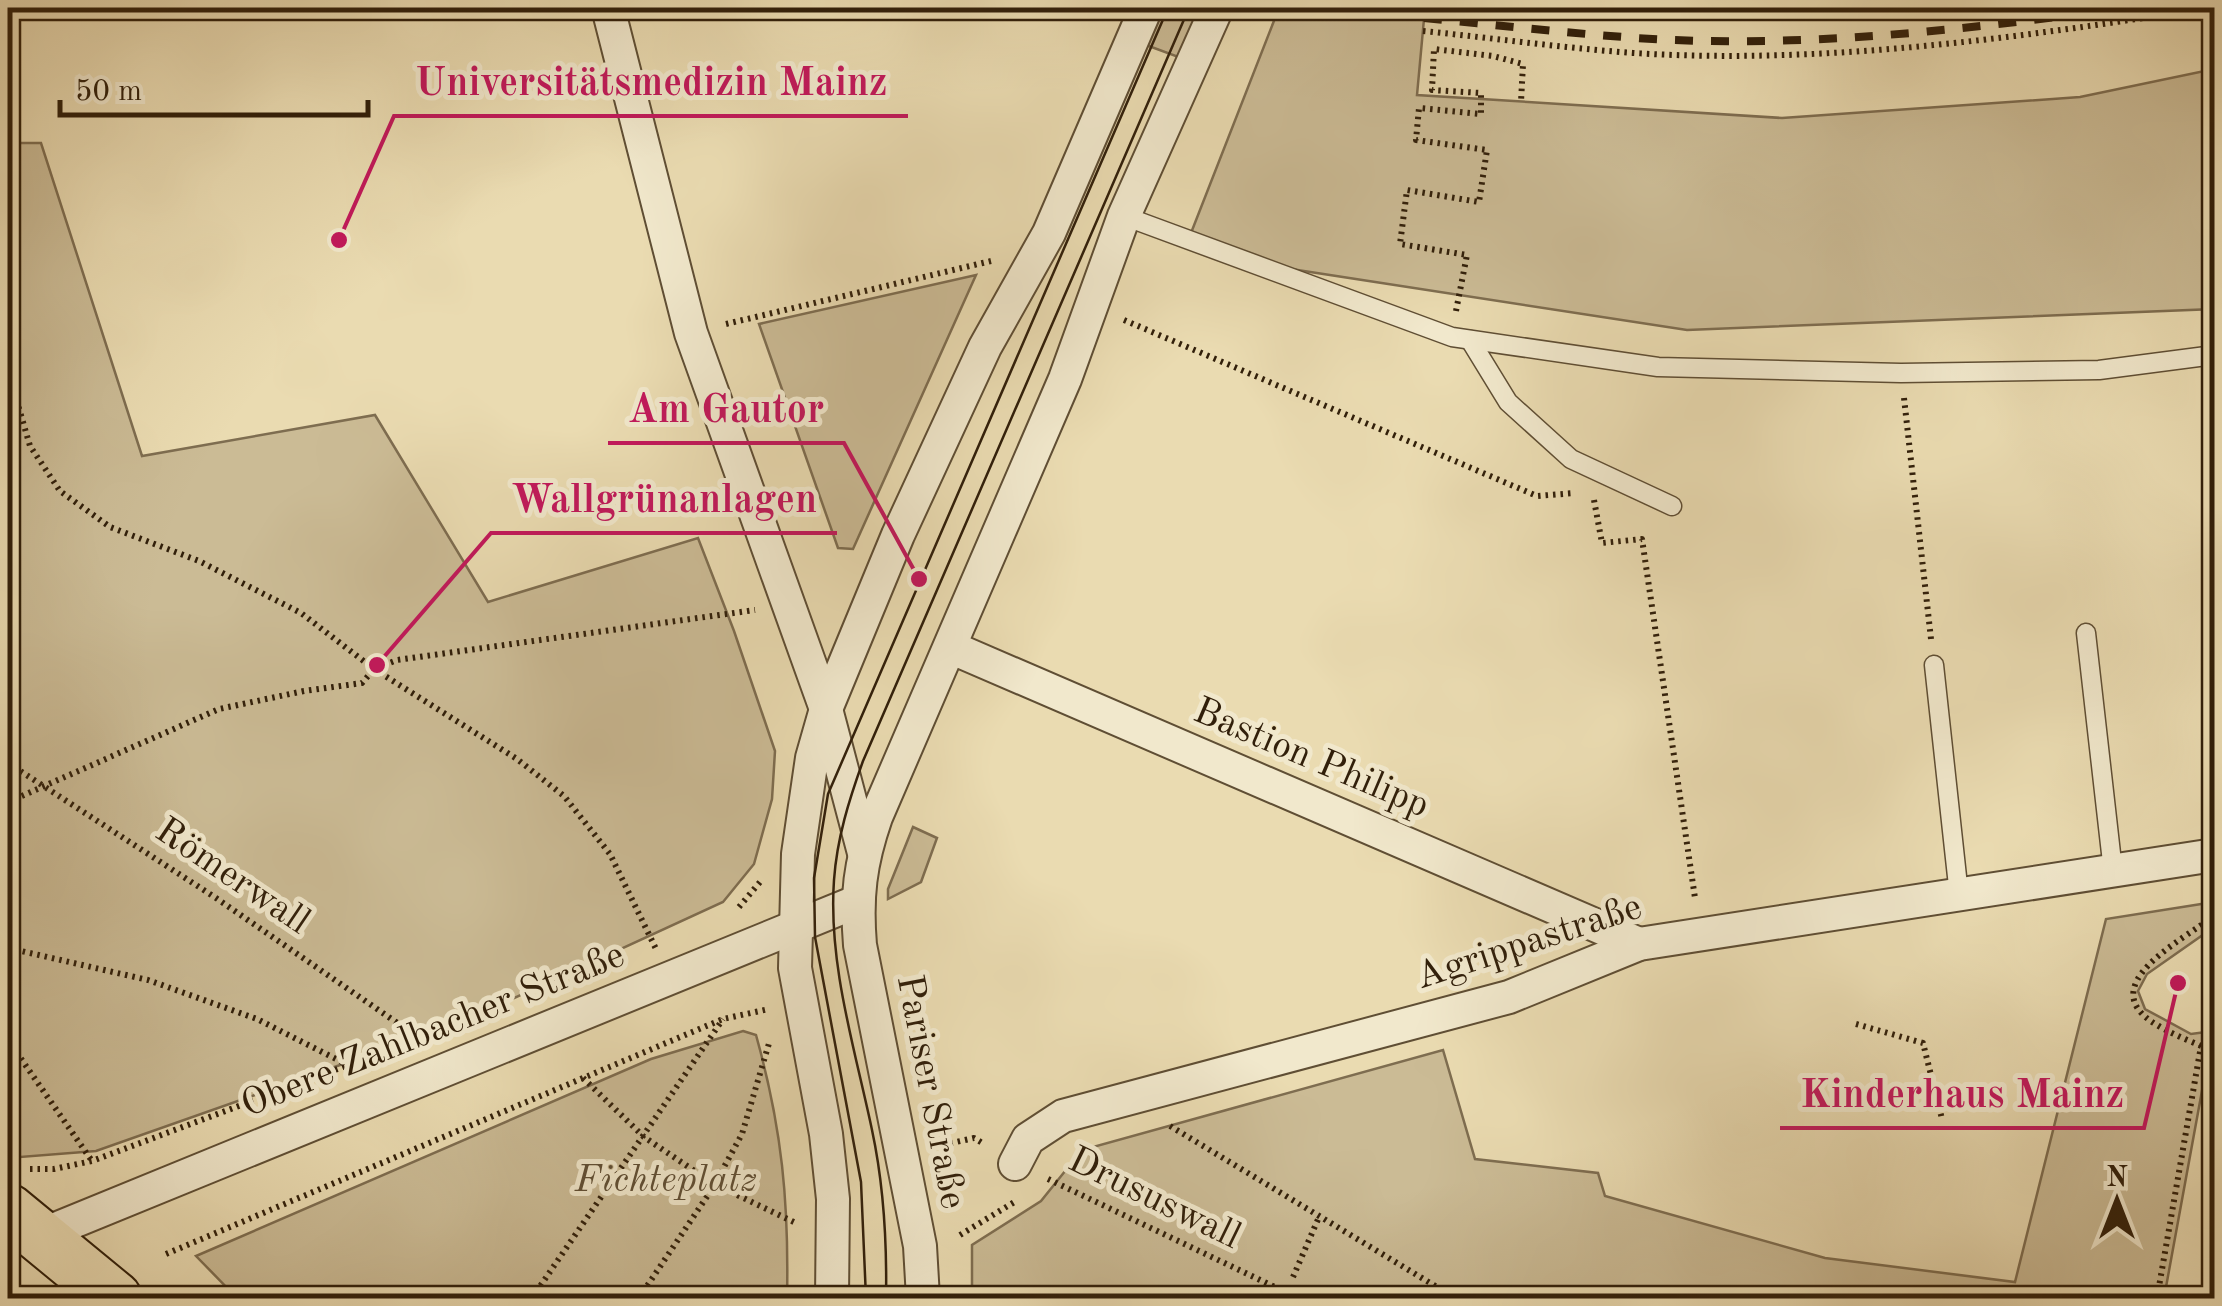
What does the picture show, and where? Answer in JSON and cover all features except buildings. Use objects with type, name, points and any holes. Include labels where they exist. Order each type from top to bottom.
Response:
[{"type":"main road","points":[[21,1204],[115,1298]]},
{"type":"street","points":[[608,8],[690,333],[826,709],[864,854]]},
{"type":"street","points":[[832,1298],[831,1182],[826,1134],[800,1004],[795,926],[798,854],[812,758],[826,709],[898,535],[985,347],[1049,233],[1146,8]]},
{"type":"street","points":[[864,854],[876,817],[1066,379],[1124,216],[1217,8]]},
{"type":"street","name":"Bastion Philipp","points":[[950,648],[1639,944]]},
{"type":"street","name":"Pariser Straße","points":[[864,854],[856,902],[868,996],[920,1246],[923,1298]]},
{"type":"street","name":"Agrippastraße","points":[[1028,1169],[1028,1139],[1063,1116],[1510,997],[1639,944],[2214,856]]},
{"type":"street","name":"Obere Zahlbacher Straße","points":[[21,1204],[856,902]]},
{"type":"lane","points":[[1124,216],[1434,330],[1470,340],[1658,367],[1901,374],[2099,370],[2214,355]]},
{"type":"lane","points":[[1470,340],[1508,402],[1571,458],[1672,506]]},
{"type":"lane","points":[[2086,633],[2113,871]]},
{"type":"lane","points":[[1934,665],[1959,895]]},
{"type":"path","points":[[1423,31],[1635,53],[1780,54],[1924,45],[2207,8]]},
{"type":"path","points":[[1458,297],[1466,255],[1400,244],[1407,190],[1480,202],[1487,150],[1416,140],[1419,108],[1481,114],[1481,93],[1432,90],[1434,49],[1523,64],[1521,102]]},
{"type":"path","points":[[690,333],[976,264]]},
{"type":"path","points":[[1091,304],[1537,496],[1592,492],[1602,543],[1642,539],[1700,934]]},
{"type":"path","points":[[8,371],[30,446],[60,491],[110,527],[199,561],[302,613],[374,669],[516,759],[564,796],[610,854],[657,951]]},
{"type":"path","points":[[1901,374],[1934,665]]},
{"type":"path","points":[[8,802],[218,708],[362,683],[374,669],[397,660],[743,613]]},
{"type":"path","name":"Römerwall","points":[[8,763],[216,898],[424,1041],[405,1047]]},
{"type":"path","points":[[727,919],[755,892],[768,867]]},
{"type":"path","points":[[2214,916],[2139,972],[2132,990],[2137,1008],[2154,1024],[2214,1052]]},
{"type":"path","points":[[8,948],[148,980],[257,1019],[348,1065]]},
{"type":"path","points":[[166,1254],[723,1019],[767,1009]]},
{"type":"path","points":[[532,1298],[723,1019]]},
{"type":"path","points":[[1856,1024],[1922,1043],[1942,1119]]},
{"type":"path","points":[[638,1298],[714,1184],[742,1134],[772,1034]]},
{"type":"path","points":[[8,1040],[92,1161]]},
{"type":"path","points":[[2156,1298],[2202,1046]]},
{"type":"path","points":[[21,1204],[54,1169],[92,1161],[367,1059]]},
{"type":"path","points":[[583,1078],[644,1137],[714,1184],[798,1224]]},
{"type":"path","points":[[1126,1099],[1454,1298]]},
{"type":"path","name":"Drususwall","points":[[1028,1169],[1298,1298]]},
{"type":"path","points":[[960,1235],[1028,1195]]},
{"type":"path","points":[[1293,1277],[1319,1217]]},
{"type":"green space","points":[[1162,8],[1203,8],[1181,58],[1146,45]]},
{"type":"green space","points":[[1279,8],[1425,8],[1417,95],[1782,118],[2080,97],[2214,69],[2214,309],[1687,330],[1291,269],[1191,233]]},
{"type":"green space","points":[[8,143],[41,143],[142,456],[375,415],[488,602],[698,538],[775,751],[772,799],[754,864],[723,902],[462,1022],[96,1151],[8,1158]]},
{"type":"green space","points":[[976,275],[853,549],[838,548],[759,324]]},
{"type":"green space","points":[[913,827],[937,838],[921,882],[888,899],[888,889]]},
{"type":"green space","points":[[2214,902],[2214,927],[2147,974],[2138,991],[2145,1009],[2191,1034],[2214,1031],[2214,1060],[2208,1058],[2164,1298],[972,1298],[972,1245],[1041,1201],[1082,1150],[1443,1050],[1475,1159],[1598,1173],[1605,1196],[1825,1258],[2015,1282],[2106,919]]},
{"type":"green space","name":"Fichteplatz","points":[[743,1031],[756,1035],[778,1134],[787,1229],[787,1298],[237,1298],[196,1256],[651,1059]]},
{"type":"tram line","points":[[866,1298],[861,1182],[815,937],[814,878],[828,794],[1168,8]]},
{"type":"tram line","points":[[886,1298],[879,1172],[844,1006],[835,943],[834,880],[841,834],[863,761],[1189,8]]},
{"type":"railway","points":[[1587,8],[1778,13],[1921,8]]},
{"type":"railway","points":[[1424,18],[1637,38],[1759,41],[1942,30],[2124,8]]},
{"type":"place","name":"Universitätsmedizin Mainz","points":[[339,240]]},
{"type":"place","name":"Am Gautor","points":[[919,579]]},
{"type":"place","name":"Wallgrünanlagen","points":[[377,665]]},
{"type":"place","name":"Kinderhaus Mainz","points":[[2178,983]]}]
